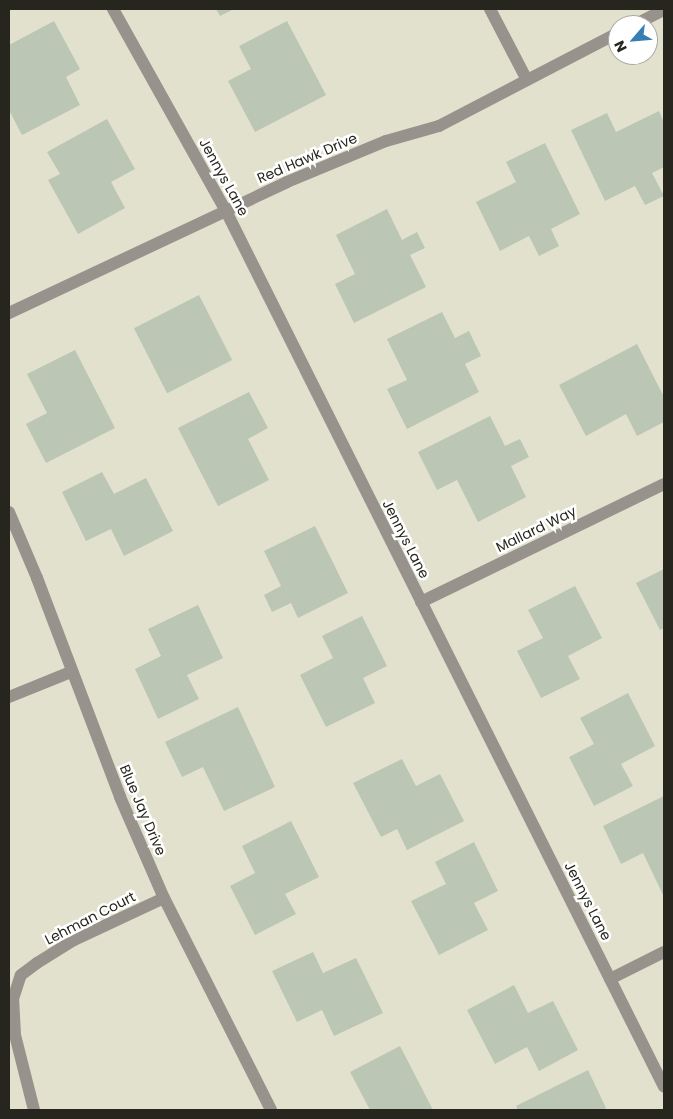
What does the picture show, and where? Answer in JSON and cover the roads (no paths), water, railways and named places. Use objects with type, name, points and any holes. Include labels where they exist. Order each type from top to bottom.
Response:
[{"type":"street","name":"Jennys Lane","points":[[113,9],[226,211],[664,1087]]},
{"type":"street","points":[[490,9],[527,80]]},
{"type":"street","name":"Red Hawk Drive","points":[[9,312],[226,211],[341,160],[386,141],[439,126],[608,39]]},
{"type":"street","name":"Mallard Way","points":[[421,602],[664,484]]},
{"type":"street","name":"Blue Jay Drive","points":[[9,512],[37,578],[71,672],[120,797],[164,898],[271,1110]]},
{"type":"street","points":[[9,697],[71,672]]},
{"type":"street","name":"Lehman Court","points":[[34,1110],[15,1035],[13,999],[21,975],[74,940],[164,898]]},
{"type":"street","points":[[610,979],[664,952]]}]
